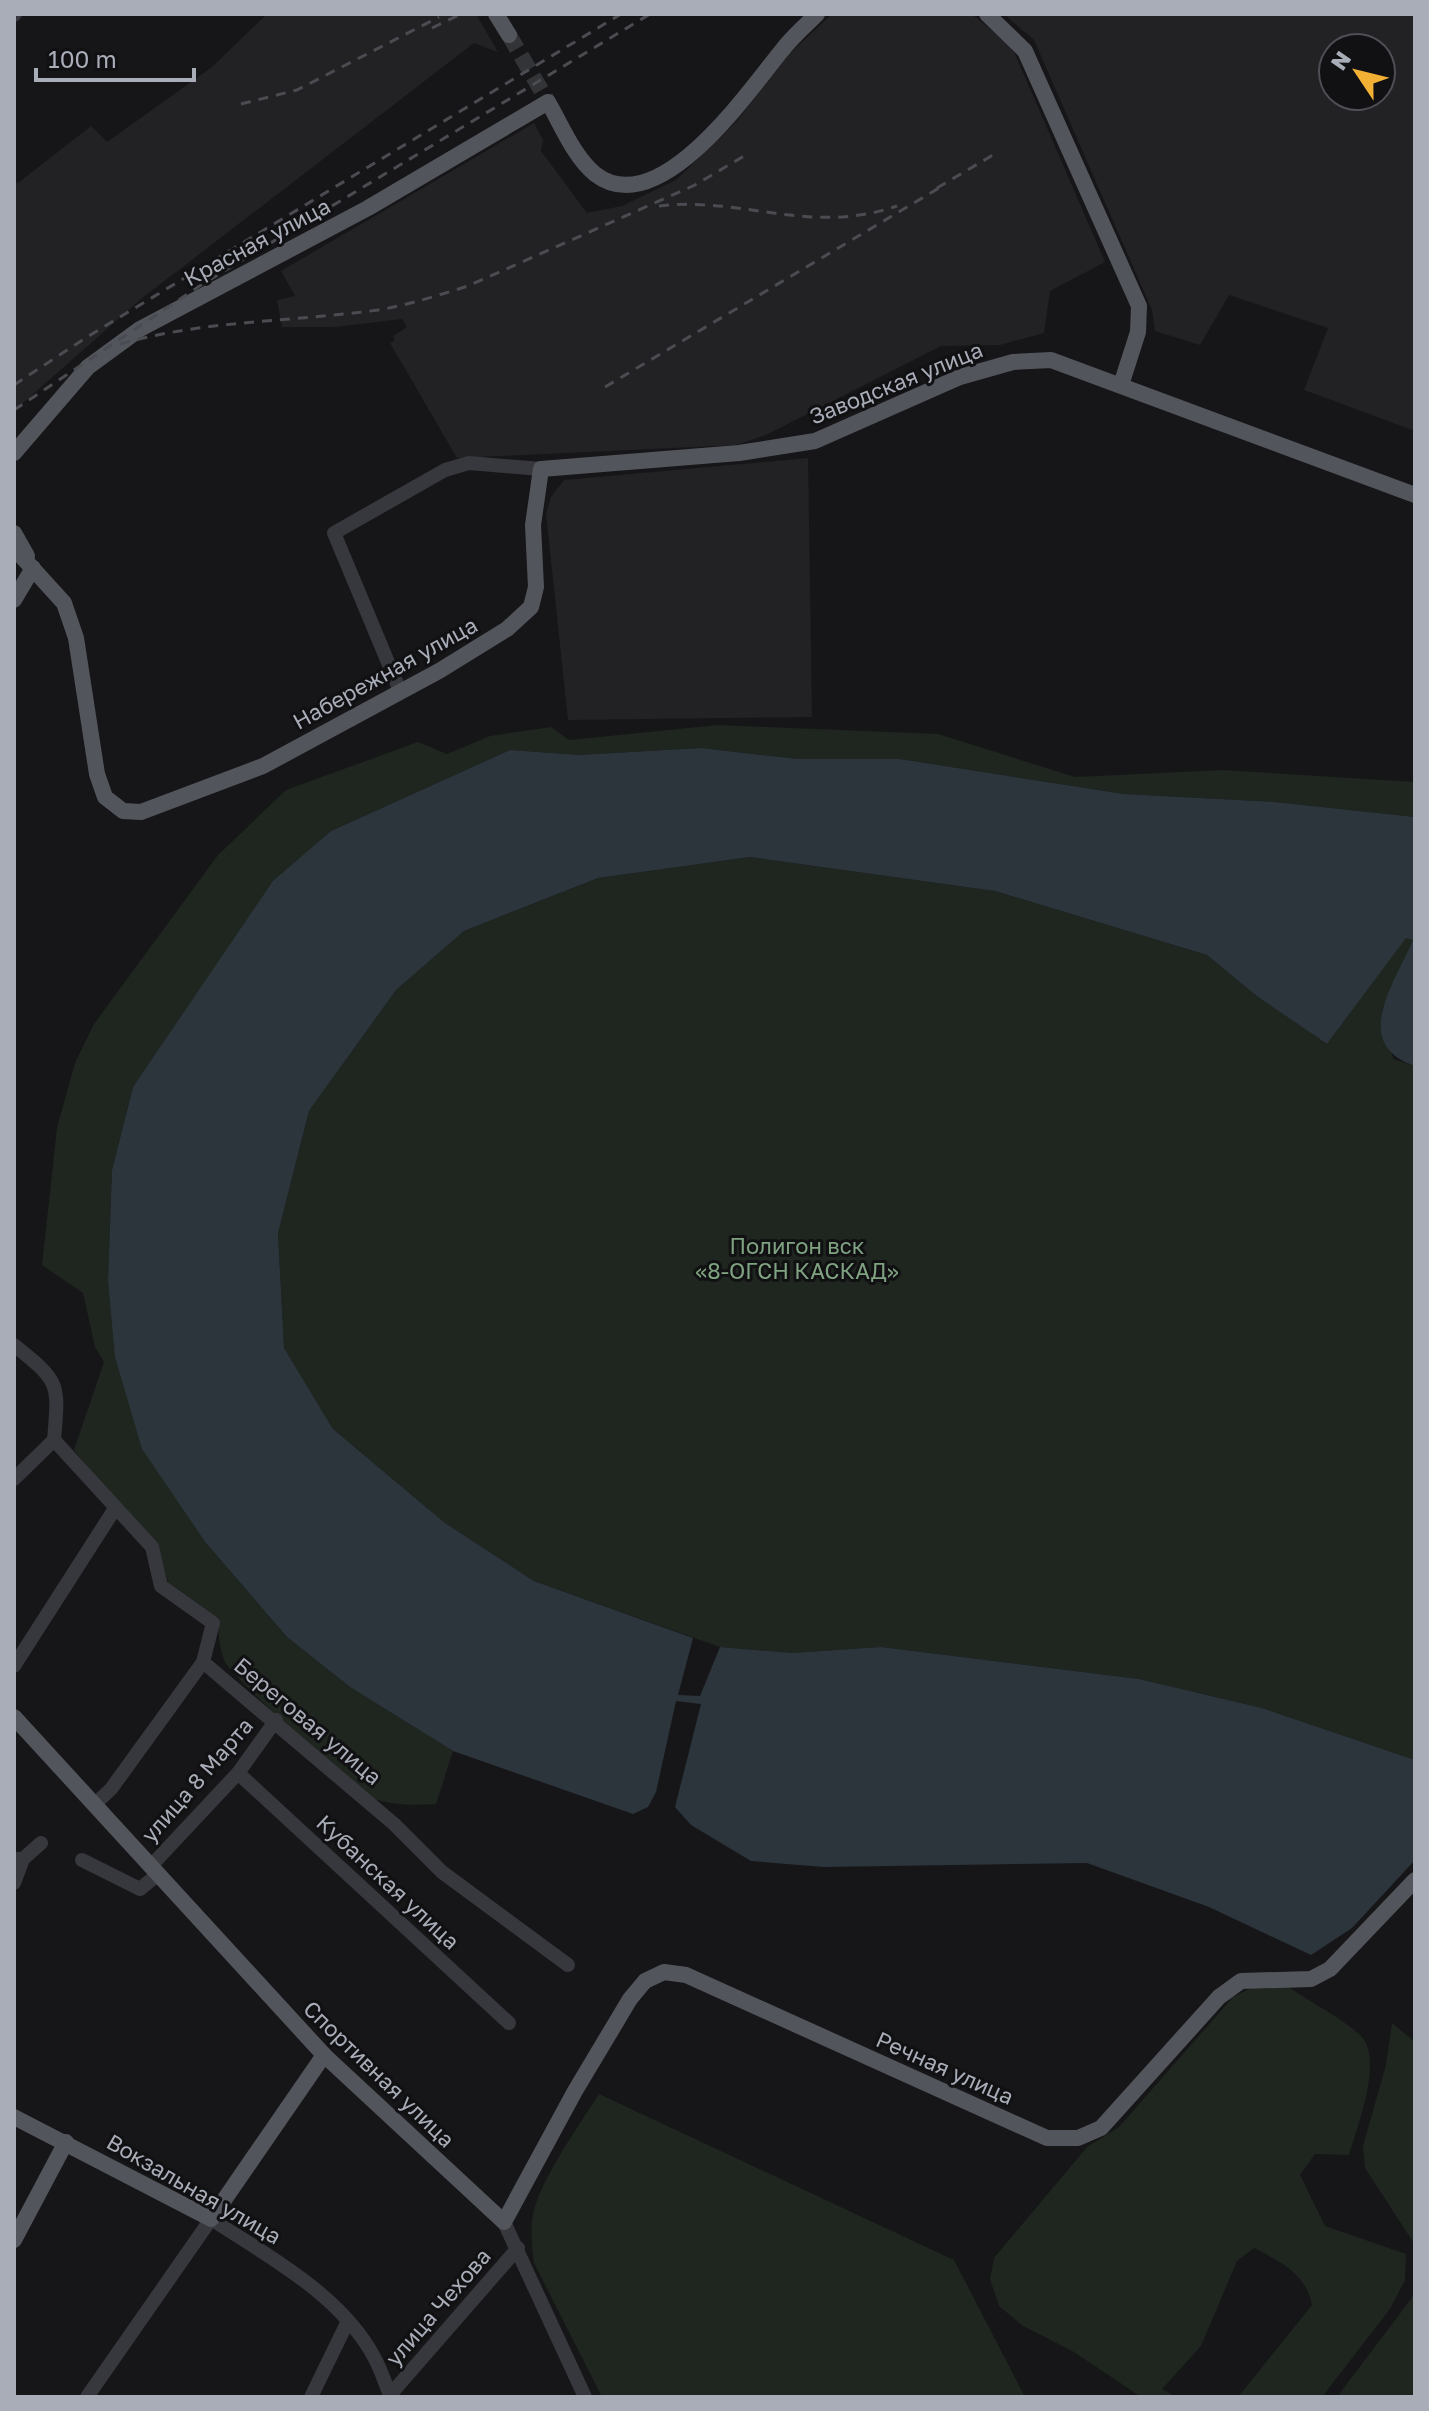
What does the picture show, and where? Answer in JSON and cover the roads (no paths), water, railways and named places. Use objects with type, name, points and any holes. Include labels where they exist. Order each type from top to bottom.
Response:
[{"type":"main road","points":[[496,14],[509,35]]},
{"type":"main road","name":"Красная улица","points":[[14,453],[88,367],[140,329],[368,208],[548,102],[594,173],[611,182],[632,183],[677,164],[716,132],[785,46],[817,14]]},
{"type":"main road","points":[[987,14],[1025,51],[1139,306],[1138,332],[1121,385]]},
{"type":"main road","name":"Заводская улица","points":[[541,469],[739,453],[815,441],[960,377],[1013,362],[1051,360],[1415,495]]},
{"type":"main road","name":"Набережная улица","points":[[33,568],[64,603],[76,638],[97,774],[105,797],[123,811],[141,812],[263,766],[478,649],[531,607],[536,587],[533,525],[541,469]]},
{"type":"main road","points":[[14,533],[33,568]]},
{"type":"main road","points":[[14,548],[33,568]]},
{"type":"main road","points":[[14,600],[33,568]]},
{"type":"main road","name":"Спортивная улица","points":[[14,1717],[324,2055],[504,2222]]},
{"type":"main road","name":"Речная улица","points":[[504,2222],[575,2091],[630,1999],[645,1981],[664,1972],[686,1975],[1047,2138],[1078,2138],[1101,2128],[1219,1997],[1241,1981],[1311,1979],[1330,1969],[1415,1880]]},
{"type":"main road","points":[[211,2219],[324,2055]]},
{"type":"main road","name":"Вокзальная улица","points":[[14,2117],[211,2219]]},
{"type":"main road","points":[[14,2240],[66,2142]]},
{"type":"street","points":[[400,691],[334,533],[445,470],[469,463],[541,469]]},
{"type":"street","points":[[14,1345],[50,1374],[58,1401],[54,1440],[14,1479]]},
{"type":"street","name":"Береговая улица","points":[[54,1440],[114,1510],[152,1547],[161,1586],[213,1623],[203,1662],[276,1720],[394,1824],[442,1872],[568,1965]]},
{"type":"street","points":[[14,1666],[114,1510]]},
{"type":"street","points":[[95,1804],[111,1789],[203,1662]]},
{"type":"street","name":"улица 8 Марта","points":[[154,1871],[238,1773],[276,1720]]},
{"type":"street","name":"Кубанская улица","points":[[238,1773],[509,2023]]},
{"type":"street","points":[[14,1883],[18,1859],[41,1843]]},
{"type":"street","points":[[82,1860],[140,1889],[154,1871]]},
{"type":"street","points":[[87,2397],[211,2219]]},
{"type":"street","name":"Вокзальная улица","points":[[211,2219],[278,2263],[348,2321],[374,2356],[390,2396]]},
{"type":"street","name":"Спортивная улица","points":[[504,2222],[585,2397]]},
{"type":"street","name":"улица Чехова","points":[[390,2396],[518,2248]]},
{"type":"street","points":[[311,2397],[348,2321]]},
{"type":"tunnel","points":[[509,35],[548,102]]},
{"type":"railway","points":[[432,28],[461,14]]},
{"type":"railway","points":[[14,385],[87,337],[621,14]]},
{"type":"railway","points":[[14,410],[201,285],[650,14]]},
{"type":"railway","points":[[241,104],[297,90],[439,17]]},
{"type":"railway","points":[[937,188],[993,155]]},
{"type":"railway","points":[[120,344],[184,330],[378,310],[435,296],[468,286],[695,185],[744,156]]},
{"type":"railway","points":[[605,387],[944,185]]},
{"type":"railway","points":[[659,206],[719,206],[806,217],[865,214],[897,206]]},
{"type":"park label","name":"Полигон вск «8-ОГСН КАСКАД»","points":[[797,1258]]}]
